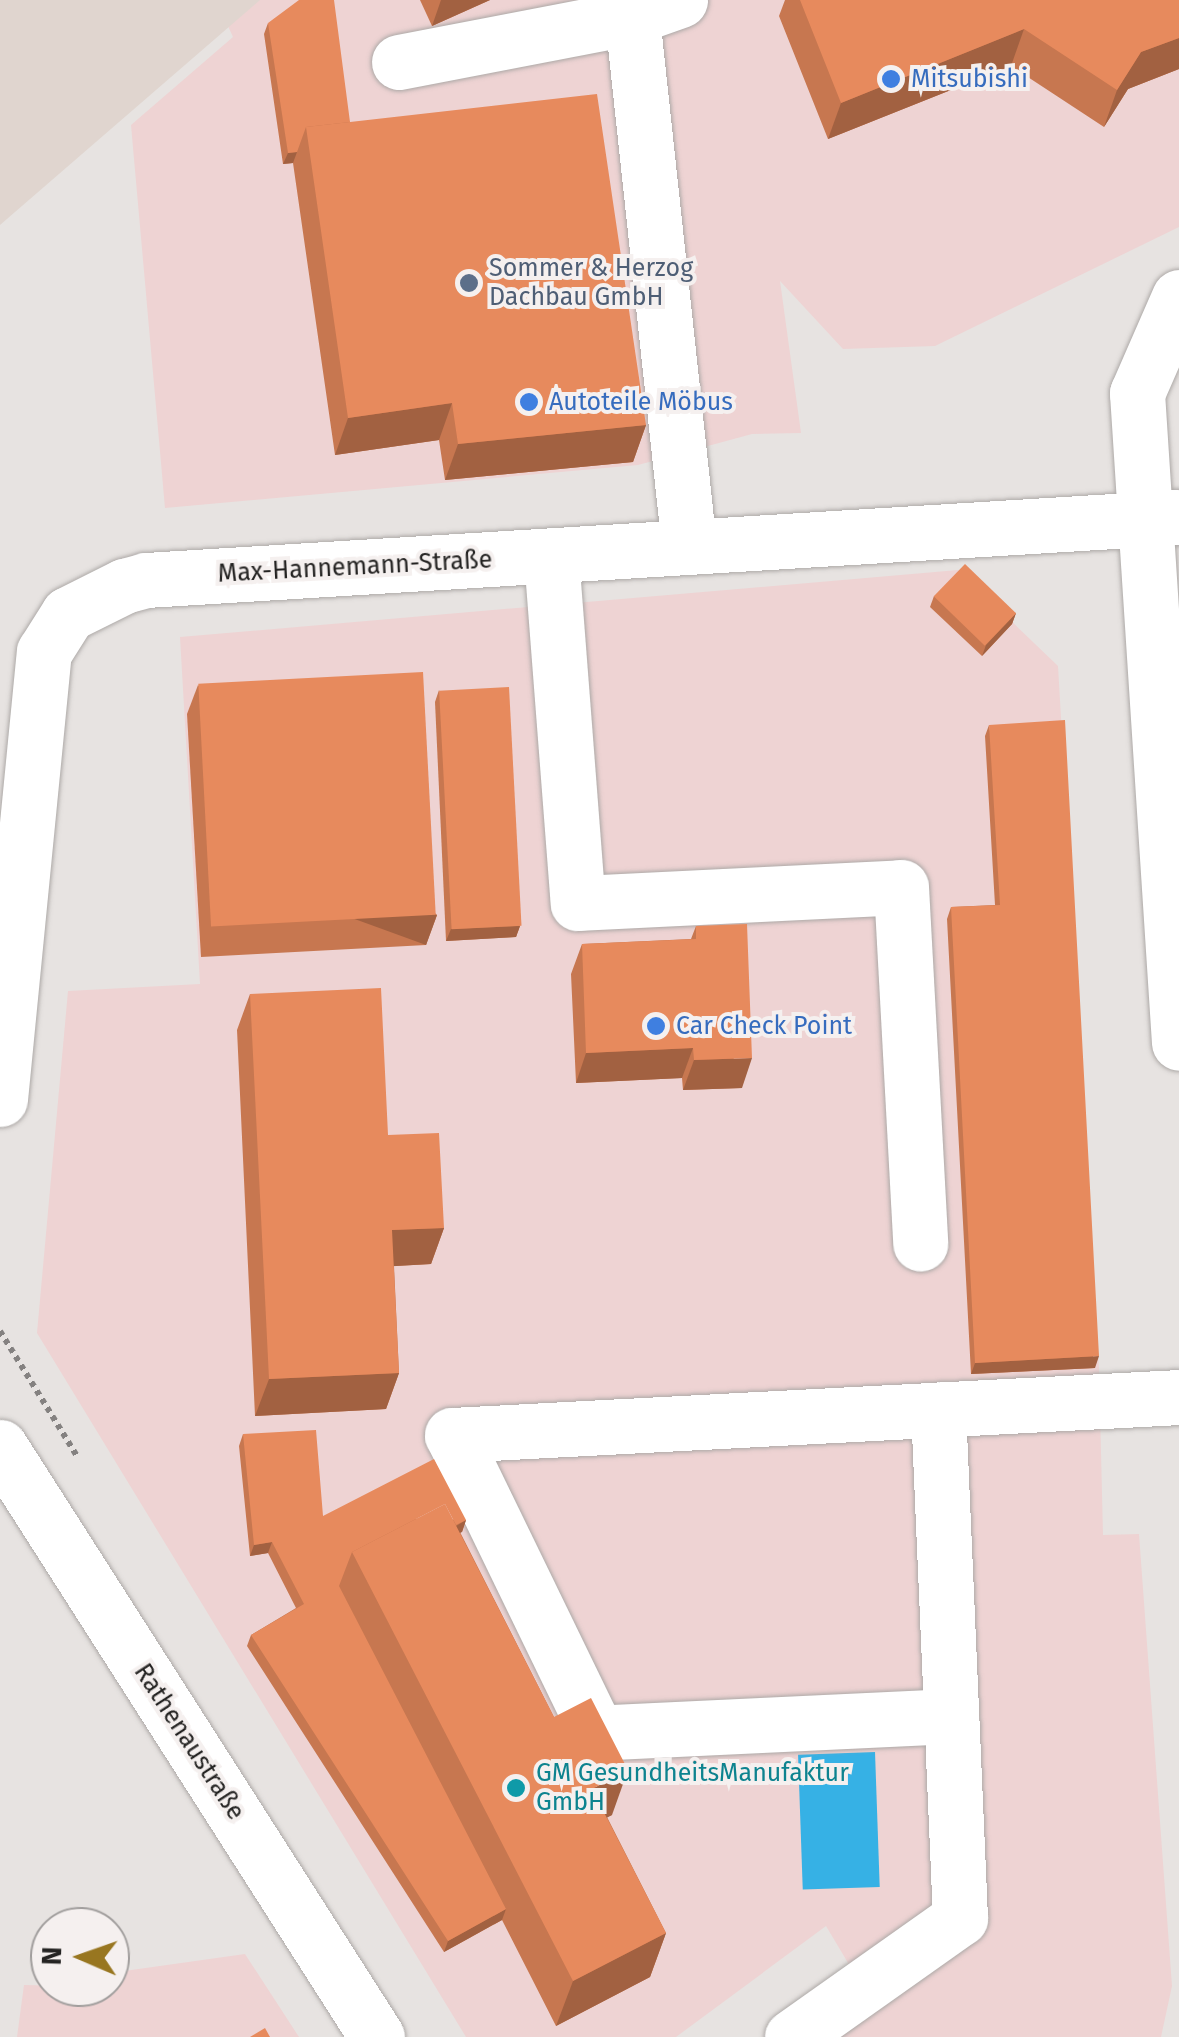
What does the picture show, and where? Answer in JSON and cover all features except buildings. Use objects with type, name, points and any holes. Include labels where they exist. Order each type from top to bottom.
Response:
[{"type":"street","points":[[399,62],[656,9],[689,547]]},
{"type":"street","points":[[1179,297],[1137,393],[1161,518],[1179,1043]]},
{"type":"street","name":"Max-Hannemann-Straße","points":[[0,1100],[44,652],[68,614],[146,580],[1161,518]]},
{"type":"street","points":[[551,556],[578,903],[901,887],[920,1243]]},
{"type":"street","points":[[951,1716],[597,1733],[452,1435],[1179,1397]]},
{"type":"street","points":[[792,2037],[960,1918],[938,1409]]},
{"type":"street","name":"Rathenaustraße","points":[[5,1465],[377,2037]]},
{"type":"shaded area","points":[[0,0],[260,0],[0,225]]},
{"type":"shaded area","points":[[216,0],[1179,0],[1179,227],[935,346],[843,349],[780,281],[801,433],[752,434],[638,465],[165,508],[131,125],[233,37]]},
{"type":"shaded area","points":[[958,570],[1058,666],[1099,1368],[1103,1535],[1139,1534],[1172,1986],[1161,2037],[826,2037],[872,2003],[826,1926],[676,2037],[466,2037],[37,1333],[68,991],[200,984],[180,637]]},
{"type":"shaded area","points":[[245,1954],[299,2037],[17,2037],[24,1985],[30,1985],[30,2007],[130,2007],[130,1970]]},
{"type":"water","points":[[875,1752],[880,1887],[803,1890],[798,1755]]},
{"type":"place","name":"Mitsubishi","points":[[891,79]]},
{"type":"place","name":"Sommer & Herzog Dachbau GmbH","points":[[469,283]]},
{"type":"place","name":"Autoteile Möbus","points":[[529,402]]},
{"type":"place","name":"Car Check Point","points":[[656,1026]]},
{"type":"place","name":"GM GesundheitsManufaktur GmbH","points":[[516,1788]]}]
